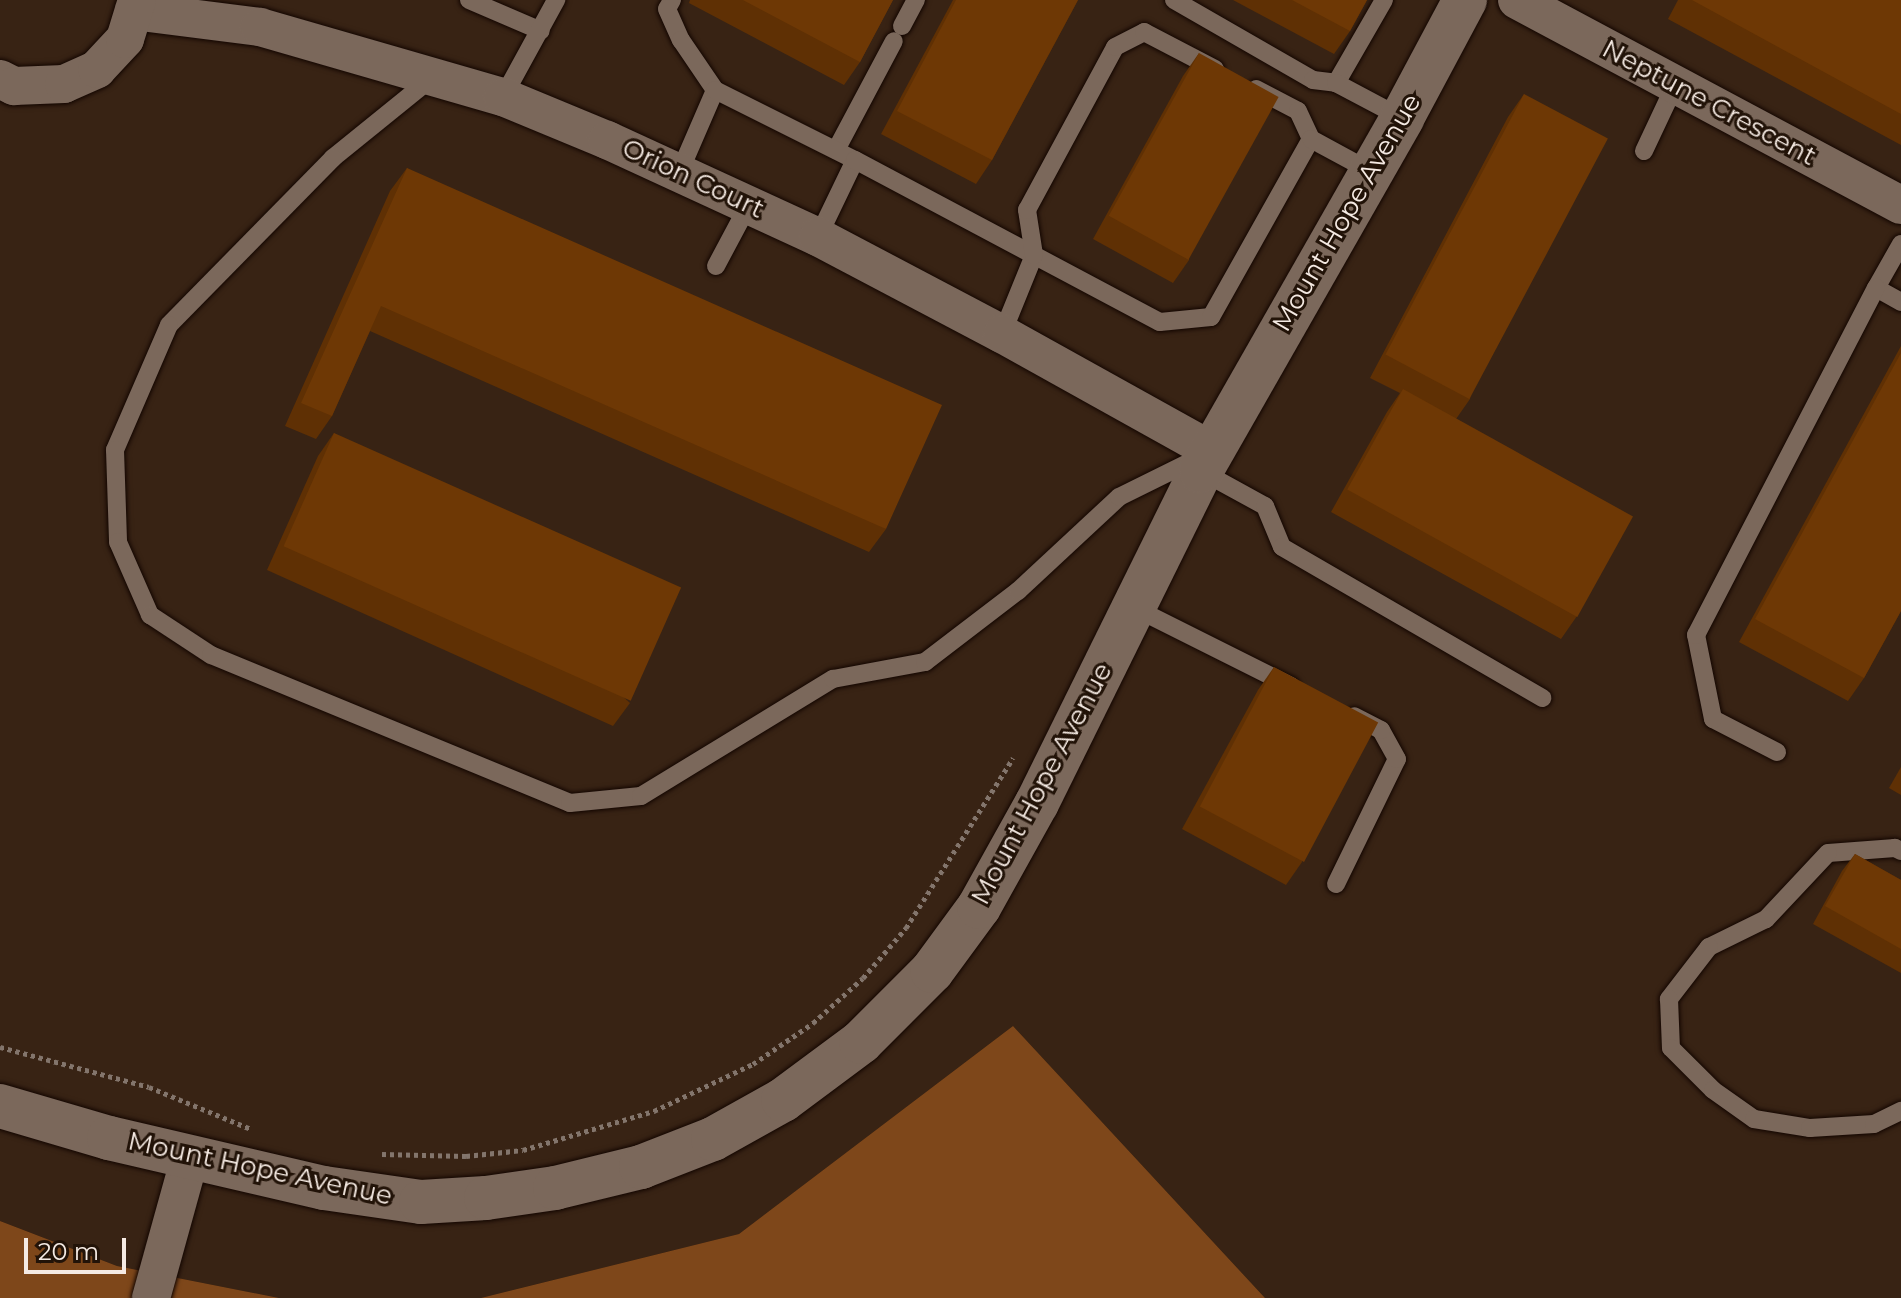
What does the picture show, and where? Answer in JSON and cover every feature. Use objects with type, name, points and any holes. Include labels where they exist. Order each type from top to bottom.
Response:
[{"type":"street","name":"Mount Hope Avenue","points":[[0,1106],[190,1157],[324,1188],[421,1202],[486,1198],[555,1188],[641,1167],[713,1139],[783,1100],[871,1032],[932,971],[979,907],[1037,803],[1206,461],[1372,172],[1465,0]]},
{"type":"street","name":"Neptune Crescent","points":[[1517,0],[1901,205]]},
{"type":"street","name":"Orion Court","points":[[0,79],[14,86],[64,84],[97,69],[125,39],[136,6],[260,27],[503,97],[680,171],[818,237],[1002,334],[1206,461]]},
{"type":"street","points":[[151,1298],[190,1157]]},
{"type":"lane","points":[[469,0],[541,31]]},
{"type":"lane","points":[[503,97],[556,0]]},
{"type":"lane","points":[[672,0],[667,9],[681,40],[715,90],[836,150],[1160,322],[1211,317],[1311,139]]},
{"type":"lane","points":[[836,150],[916,0]]},
{"type":"lane","points":[[1174,0],[1313,80],[1336,83],[1402,118]]},
{"type":"lane","points":[[1336,83],[1384,0]]},
{"type":"lane","points":[[1002,334],[1034,255],[1027,210],[1115,47],[1144,32],[1298,111],[1311,139],[1372,172]]},
{"type":"lane","points":[[433,77],[333,158],[169,325],[115,450],[118,542],[150,615],[211,655],[570,803],[641,796],[833,679],[925,662],[1018,591],[1119,497],[1206,461],[1265,506],[1282,547],[1542,698]]},
{"type":"lane","points":[[1644,151],[1675,85]]},
{"type":"lane","points":[[680,171],[715,90]]},
{"type":"lane","points":[[818,237],[855,160]]},
{"type":"lane","points":[[716,266],[749,204]]},
{"type":"lane","points":[[1777,752],[1713,719],[1696,635],[1901,244]]},
{"type":"lane","points":[[1876,288],[1901,302]]},
{"type":"lane","points":[[1133,607],[1312,696]]},
{"type":"lane","points":[[1336,884],[1397,759],[1381,730],[1339,709]]},
{"type":"lane","points":[[1901,851],[1895,848],[1828,853],[1766,919],[1709,947],[1669,999],[1671,1048],[1713,1090],[1754,1119],[1810,1128],[1874,1124],[1901,1111]]},
{"type":"path","points":[[379,1154],[466,1156],[523,1150],[654,1111],[753,1064],[823,1014],[863,978],[906,928],[1014,755]]},
{"type":"path","points":[[0,1047],[149,1087],[261,1133]]},
{"type":"shaded area","points":[[0,0],[1901,0],[1901,1298],[1265,1298],[1013,1026],[739,1234],[481,1298],[279,1298],[117,1266],[0,1221]]},
{"type":"shaded area","points":[[1013,1026],[1265,1298],[481,1298],[739,1234]]},
{"type":"shaded area","points":[[0,1221],[117,1266],[279,1298],[0,1298]]},
{"type":"building","points":[[743,0],[893,0],[860,62]]},
{"type":"building","points":[[956,0],[1078,0],[992,160],[897,111]]},
{"type":"building","points":[[1292,0],[1367,0],[1350,31]]},
{"type":"building","points":[[1692,0],[1901,0],[1901,114]]},
{"type":"building","points":[[1199,53],[1279,97],[1188,260],[1109,216]]},
{"type":"building","points":[[1524,94],[1608,139],[1469,399],[1386,354]]},
{"type":"building","points":[[407,168],[942,405],[886,529],[381,306],[332,416],[301,403]]},
{"type":"building","points":[[1901,353],[1901,611],[1864,678],[1755,619]]},
{"type":"building","points":[[1403,389],[1633,517],[1577,617],[1347,490]]},
{"type":"building","points":[[334,433],[681,588],[631,701],[284,546]]},
{"type":"building","points":[[1274,667],[1378,722],[1304,862],[1200,807]]},
{"type":"building","points":[[1855,854],[1901,880],[1901,949],[1825,906]]}]
